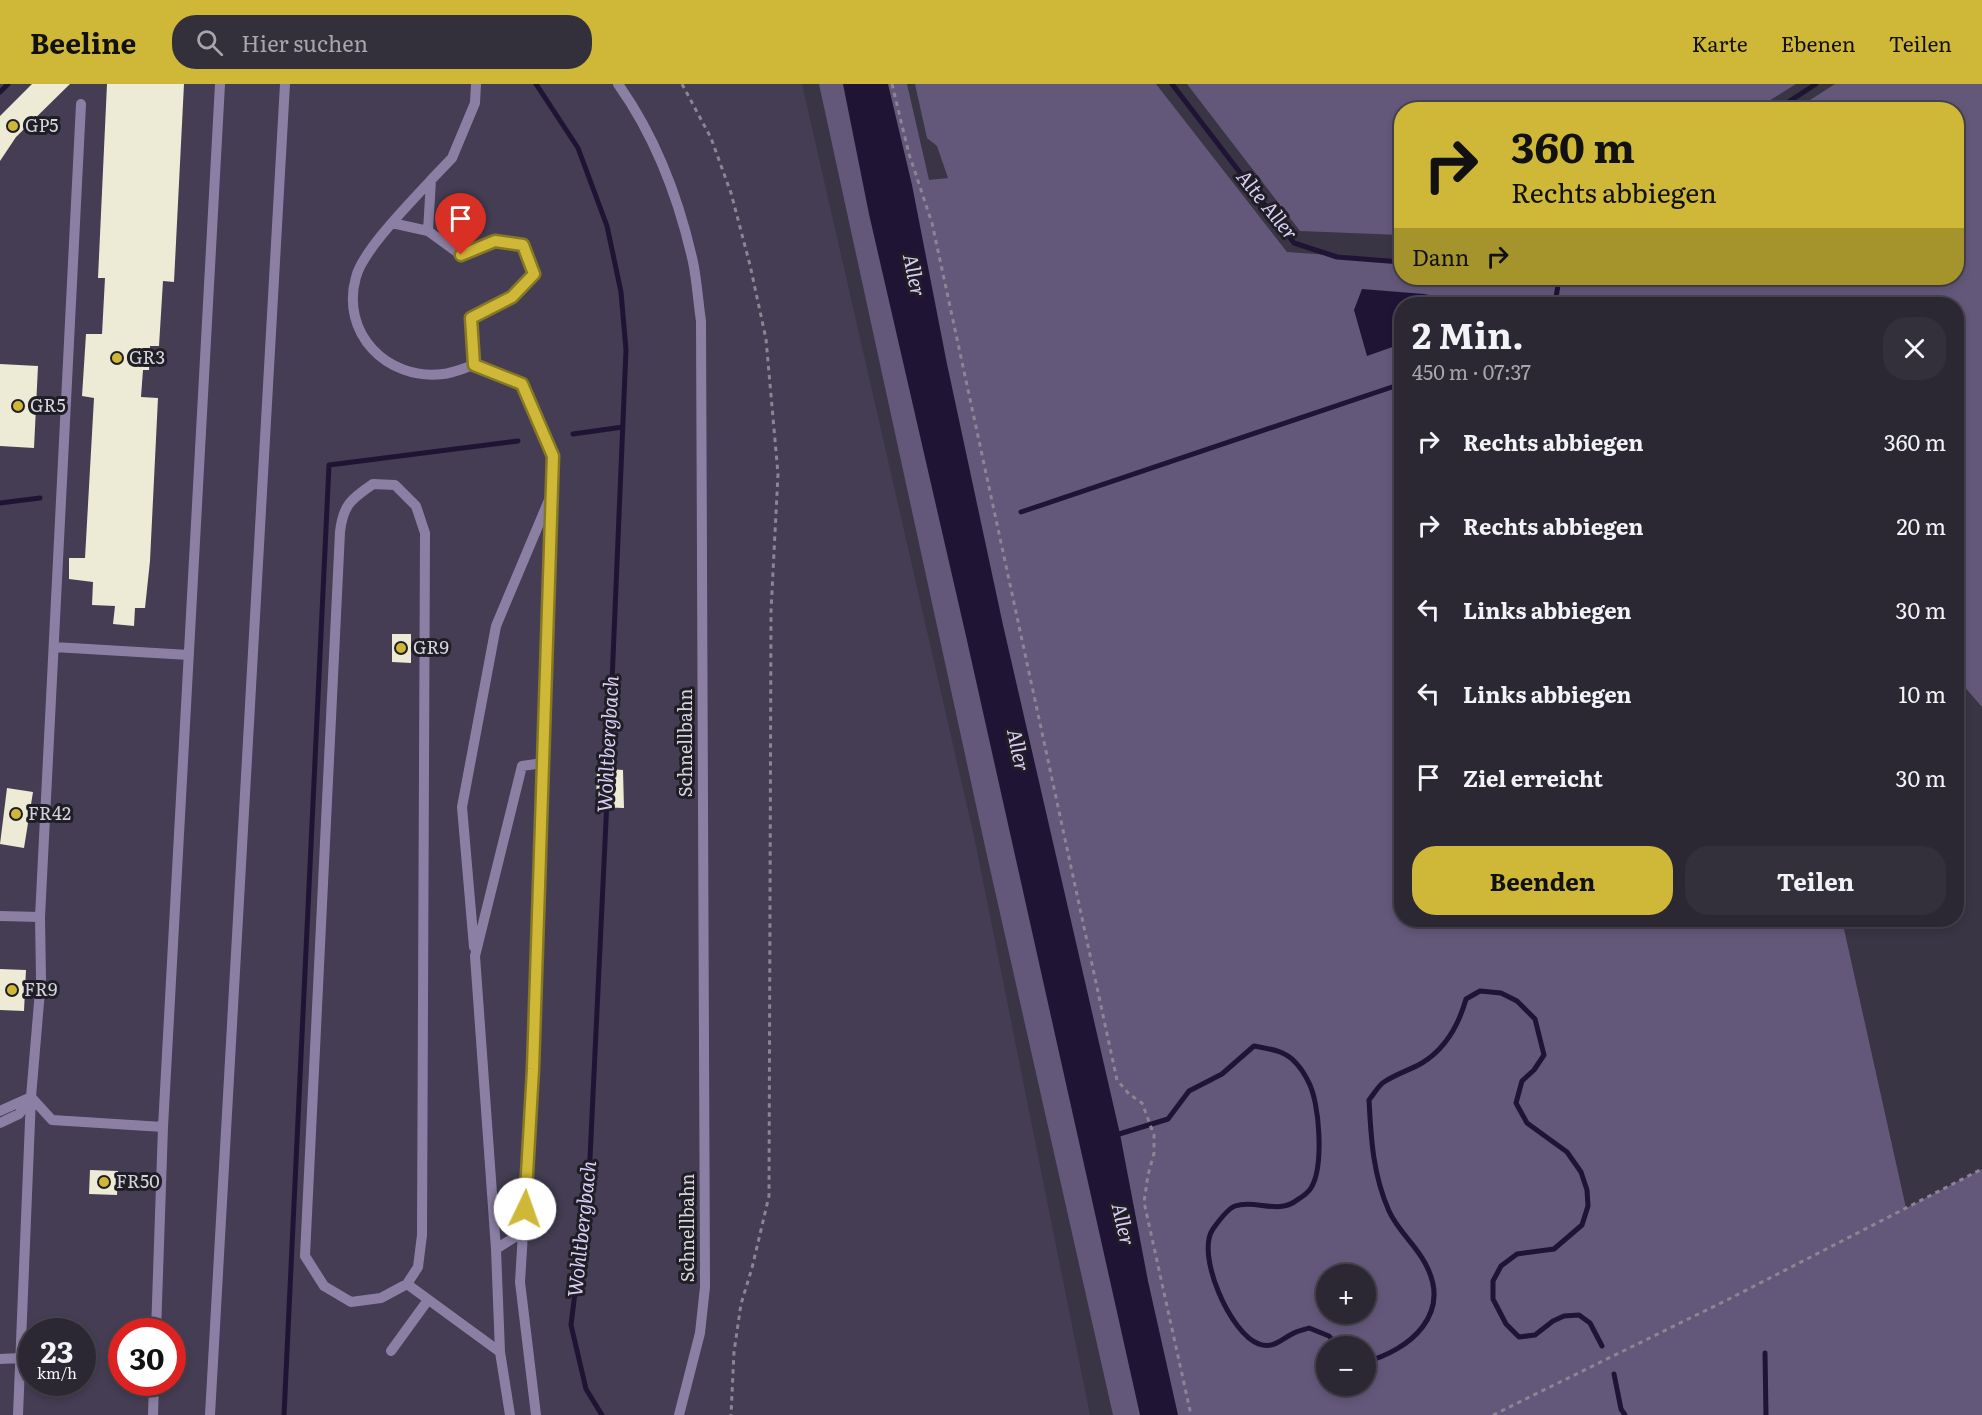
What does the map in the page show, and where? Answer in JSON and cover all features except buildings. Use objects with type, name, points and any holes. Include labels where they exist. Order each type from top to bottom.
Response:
[{"type":"street","points":[[156,1318],[163,1127],[220,84]]},
{"type":"street","points":[[210,1415],[285,84]]},
{"type":"street","points":[[476,84],[475,103],[452,158],[392,223],[367,256],[356,276],[353,300],[355,322],[369,347],[388,363],[417,373],[444,374],[474,365],[522,384],[553,456],[533,1069],[520,1282],[536,1415]]},
{"type":"street","name":"Schnellbahn","points":[[618,84],[653,144],[677,203],[693,262],[701,321],[705,1287],[700,1333],[679,1415]]},
{"type":"street","points":[[22,1318],[31,1097],[41,979],[40,917],[81,105]]},
{"type":"street","points":[[428,231],[431,180]]},
{"type":"street","points":[[392,223],[428,231],[461,255],[495,241],[523,245],[534,274],[512,297],[471,318],[474,365]]},
{"type":"street","points":[[373,484],[395,485],[416,506],[425,533],[422,1235],[418,1267],[407,1284],[381,1298],[351,1302],[324,1286],[305,1256],[340,532],[342,514],[352,499],[373,484]]},
{"type":"street","points":[[510,1415],[500,1352],[496,1249],[462,807],[496,626],[552,493]]},
{"type":"street","points":[[54,647],[189,655]]},
{"type":"street","points":[[475,956],[522,766],[543,763]]},
{"type":"street","points":[[0,916],[40,917]]},
{"type":"street","points":[[31,1097],[52,1120],[163,1127]]},
{"type":"street","points":[[0,1110],[31,1097]]},
{"type":"street","points":[[0,1123],[19,1114],[31,1097]]},
{"type":"street","points":[[496,1249],[523,1232]]},
{"type":"street","points":[[407,1284],[500,1352]]},
{"type":"street","points":[[391,1352],[428,1300]]},
{"type":"street","points":[[0,1359],[18,1358]]},
{"type":"street","points":[[18,1415],[19,1396]]},
{"type":"street","points":[[153,1415],[154,1396]]},
{"type":"path","points":[[682,84],[711,138],[731,193],[750,265],[766,339],[778,474],[771,611],[769,1196],[741,1304],[734,1352],[731,1415]]},
{"type":"path","points":[[892,84],[909,154],[932,223],[1117,1080],[1142,1103],[1154,1135],[1154,1153],[1144,1202],[1191,1415]]},
{"type":"path","points":[[1493,1415],[1729,1299],[1982,1169]]},
{"type":"shaded area","points":[[0,84],[802,84],[975,841],[1090,1415],[0,1415]]},
{"type":"shaded area","points":[[819,84],[907,84],[929,180],[948,178],[937,146],[927,138],[915,84],[1156,84],[1287,252],[1394,260],[1394,285],[1964,285],[1964,102],[1807,102],[1835,84],[1982,84],[1982,707],[1964,686],[1964,297],[1394,297],[1394,927],[1844,927],[1906,1208],[1982,1169],[1982,1415],[1113,1415],[986,851]]},
{"type":"shaded area","points":[[1187,84],[1796,84],[1767,102],[1394,102],[1394,235],[1300,231]]},
{"type":"water","name":"Aller","points":[[843,84],[888,84],[912,185],[947,364],[1003,625],[1120,1134],[1148,1281],[1178,1415],[1140,1415],[869,214]]},
{"type":"water","points":[[1362,289],[1438,297],[1394,297],[1394,346],[1367,356],[1354,310]]},
{"type":"waterway","points":[[0,92],[8,84]]},
{"type":"waterway","name":"Wohltbergbach","points":[[536,84],[578,148],[607,226],[621,292],[626,350],[608,776]]},
{"type":"waterway","name":"Alte Aller","points":[[1172,84],[1294,243],[1337,257],[1394,261]]},
{"type":"waterway","name":"Alte Aller","points":[[1788,102],[1816,84]]},
{"type":"waterway","points":[[1556,297],[1558,285]]},
{"type":"waterway","points":[[1021,512],[1394,386]]},
{"type":"waterway","points":[[573,434],[623,427]]},
{"type":"waterway","points":[[284,1415],[329,465],[518,441]]},
{"type":"waterway","points":[[0,503],[40,498]]},
{"type":"waterway","name":"Wohltbergbach","points":[[602,1415],[586,1389],[571,1325],[589,1179],[607,800]]},
{"type":"waterway","points":[[1376,1358],[1397,1349],[1411,1339],[1430,1314],[1434,1298],[1432,1281],[1425,1263],[1393,1218],[1379,1184],[1369,1100],[1384,1082],[1422,1063],[1438,1051],[1455,1027],[1466,999],[1480,991],[1501,993],[1517,1001],[1535,1019],[1544,1055],[1534,1070],[1522,1081],[1516,1103],[1527,1123],[1567,1152],[1581,1172],[1587,1190],[1588,1206],[1582,1225],[1554,1249],[1517,1254],[1501,1266],[1493,1281],[1493,1299],[1506,1324],[1519,1337],[1535,1335],[1553,1321],[1564,1316],[1579,1315],[1590,1323],[1602,1346]]},
{"type":"waterway","points":[[1116,1135],[1168,1119],[1189,1091],[1222,1074],[1254,1046],[1281,1052],[1291,1058],[1301,1069],[1312,1091],[1318,1119],[1318,1165],[1311,1188],[1299,1199],[1283,1206],[1251,1204],[1235,1206],[1213,1229],[1209,1241],[1209,1256],[1212,1274],[1227,1310],[1248,1338],[1259,1344],[1268,1345],[1309,1328],[1329,1336]]},
{"type":"waterway","points":[[1765,1353],[1766,1415]]},
{"type":"waterway","points":[[1614,1374],[1621,1409],[1625,1415]]},
{"type":"place","name":"GP5","points":[[13,126]]},
{"type":"place","name":"GR3","points":[[117,358]]},
{"type":"place","name":"GR5","points":[[18,406]]},
{"type":"place","name":"GR9","points":[[401,648]]},
{"type":"place","name":"FR42","points":[[16,814]]},
{"type":"place","name":"FR9","points":[[12,990]]},
{"type":"place","name":"FR50","points":[[104,1182]]},
{"type":"route","points":[[461,255],[495,241],[523,245],[534,274],[512,297],[471,318],[474,365],[522,384],[553,456],[533,1069],[525,1209]]}]
